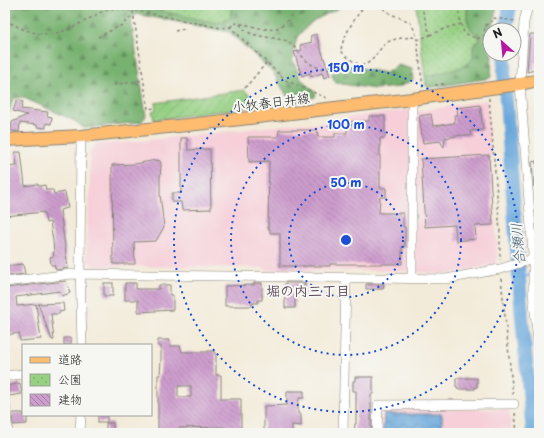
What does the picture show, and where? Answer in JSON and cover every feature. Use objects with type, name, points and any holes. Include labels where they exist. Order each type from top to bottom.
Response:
[{"type":"main road","name":"小牧春日井線","points":[[6,137],[81,136],[206,123],[418,98],[539,80]]},
{"type":"street","points":[[528,5],[524,22],[516,84],[534,255],[533,292],[537,316],[539,352]]},
{"type":"street","points":[[412,278],[418,98]]},
{"type":"street","points":[[81,136],[80,275],[82,344]]},
{"type":"street","points":[[5,282],[80,275],[446,279],[500,269],[534,255]]},
{"type":"street","points":[[343,433],[346,277]]},
{"type":"street","points":[[5,376],[22,374]]},
{"type":"street","points":[[5,401],[8,433]]},
{"type":"street","points":[[377,433],[378,405],[514,404]]},
{"type":"street","points":[[80,433],[81,416]]},
{"type":"path","points":[[102,5],[104,11]]},
{"type":"path","points":[[132,5],[148,109],[155,108]]},
{"type":"path","points":[[5,20],[33,33],[62,33],[104,11],[118,9],[127,11],[133,10],[221,28],[230,27],[235,23],[271,30],[278,28],[285,23],[290,17],[295,5]]},
{"type":"path","points":[[362,65],[358,64],[341,51],[341,46],[356,16],[366,5]]},
{"type":"path","points":[[378,5],[391,14],[410,22],[415,31],[417,40],[418,98]]},
{"type":"path","points":[[421,5],[430,35]]},
{"type":"path","points":[[469,5],[458,8],[464,33],[472,38],[477,39],[482,37]]},
{"type":"path","points":[[479,5],[484,5]]},
{"type":"path","points":[[98,37],[122,25],[134,14]]},
{"type":"path","points":[[490,22],[493,19],[519,22]]},
{"type":"path","points":[[240,24],[243,29],[249,33],[288,42],[308,63],[313,66],[337,70],[348,69],[369,62],[386,44],[391,41],[416,37]]},
{"type":"path","points":[[417,40],[449,27],[461,24]]},
{"type":"path","points":[[230,27],[285,80],[331,100]]},
{"type":"path","points":[[175,31],[184,29]]},
{"type":"path","points":[[245,88],[267,62]]},
{"type":"path","points":[[114,85],[143,80]]},
{"type":"path","points":[[435,85],[444,84]]},
{"type":"path","points":[[5,117],[8,118],[9,122],[6,137]]},
{"type":"shaded area","points":[[487,100],[497,264],[447,274],[402,271],[264,270],[264,268],[93,266],[86,260],[90,189],[90,151],[96,144],[132,142],[303,123],[312,124],[332,122],[344,118],[407,110],[419,111]]},
{"type":"shaded area","points":[[509,409],[512,433],[381,433],[382,410]]},
{"type":"green space","points":[[5,5],[137,5],[231,14],[231,5],[345,5],[313,21],[297,37],[292,58],[300,78],[316,93],[315,97],[296,102],[287,96],[273,72],[229,32],[136,14],[131,20],[146,116],[141,122],[84,128],[75,121],[22,97],[13,99],[8,116],[5,115]]},
{"type":"green space","points":[[137,5],[231,5],[231,14],[230,17],[217,23]]},
{"type":"green space","points":[[416,5],[469,5],[467,14],[468,22],[472,30],[479,36],[479,40],[473,47],[473,56],[469,62],[458,68],[427,76],[425,78]]},
{"type":"green space","points":[[469,5],[497,5],[494,22],[482,22],[482,62],[492,62],[491,77],[428,88],[426,86],[425,78],[427,76],[473,58],[473,48],[478,41],[478,35],[471,30],[469,26],[467,18]]},
{"type":"green space","points":[[398,65],[412,69],[413,80],[399,87],[375,89],[336,83],[331,74],[349,66],[386,73]]},
{"type":"green space","points":[[244,90],[254,99],[258,106],[154,120],[152,111],[156,110],[155,103]]},
{"type":"water","points":[[384,414],[442,414],[442,431],[383,431]]},
{"type":"building","points":[[316,34],[330,76],[324,78],[322,73],[311,77],[310,73],[302,76],[294,52],[302,50],[300,45],[312,42],[310,36]]},
{"type":"building","points":[[530,34],[539,34],[539,62],[534,63],[535,70],[527,72]]},
{"type":"building","points":[[17,100],[23,102],[21,109],[48,112],[47,116],[52,117],[51,124],[46,123],[46,128],[37,127],[37,125],[20,123],[19,132],[11,131],[12,122],[27,115],[13,111]]},
{"type":"building","points":[[480,105],[483,130],[470,131],[471,136],[462,135],[445,138],[444,147],[440,141],[423,143],[419,116],[431,114],[433,126],[455,123],[454,115],[458,115],[457,108]]},
{"type":"building","points":[[369,116],[385,116],[385,138],[380,138],[380,188],[386,188],[386,197],[380,197],[379,213],[403,213],[405,247],[402,247],[402,264],[280,266],[280,233],[270,233],[270,229],[268,229],[269,161],[249,162],[248,137],[278,137],[279,130],[317,130],[318,137],[335,137],[335,133],[347,133],[347,122],[369,121]]},
{"type":"building","points":[[181,138],[187,138],[188,150],[210,149],[211,209],[182,210],[181,202],[172,202],[172,193],[181,193]]},
{"type":"building","points":[[15,152],[21,152],[25,186],[37,184],[40,186],[45,185],[46,190],[53,190],[54,194],[65,192],[68,208],[60,210],[68,268],[56,270],[54,265],[51,265],[50,257],[54,256],[53,241],[50,222],[46,223],[44,212],[5,216],[5,199],[7,199],[5,167],[17,166]]},
{"type":"building","points":[[489,155],[493,225],[475,226],[476,239],[456,241],[455,225],[425,227],[421,159]]},
{"type":"building","points":[[156,160],[160,161],[161,164],[160,195],[164,227],[156,241],[134,242],[135,264],[113,264],[112,165],[135,164]]},
{"type":"building","points":[[536,161],[536,164],[539,163],[539,186],[534,187],[532,162]]},
{"type":"building","points":[[23,264],[25,274],[5,276],[5,266]]},
{"type":"building","points":[[66,281],[70,293],[62,296],[60,291],[16,297],[17,306],[36,304],[41,339],[20,341],[19,333],[5,335],[5,288]]},
{"type":"building","points":[[104,283],[113,283],[113,296],[104,296]]},
{"type":"building","points":[[125,283],[136,283],[136,289],[159,289],[159,285],[170,285],[170,295],[173,295],[173,310],[138,312],[138,300],[125,300]]},
{"type":"building","points":[[254,283],[262,283],[262,300],[258,300],[258,303],[252,303],[252,306],[225,306],[225,286],[254,285]]},
{"type":"building","points":[[285,283],[305,283],[305,294],[295,295],[295,308],[285,308]]},
{"type":"building","points":[[366,284],[384,284],[383,289],[366,289]]},
{"type":"building","points":[[63,303],[64,311],[59,312],[59,314],[51,314],[54,340],[52,340],[38,304]]},
{"type":"building","points":[[64,338],[71,338],[71,344],[64,344]]},
{"type":"building","points":[[158,340],[169,340],[170,346],[180,346],[182,352],[214,351],[216,355],[216,375],[221,375],[221,399],[241,399],[241,433],[225,433],[224,427],[179,428],[179,430],[175,431],[158,431],[158,375],[160,375],[161,346],[158,346]],"holes":[[[178,386],[191,386],[191,397],[178,397]]]},
{"type":"building","points":[[355,377],[373,377],[373,394],[371,394],[371,433],[354,433],[356,424],[356,391],[353,391],[353,381],[355,381]]},
{"type":"building","points":[[456,378],[477,378],[477,387],[475,387],[475,389],[458,389],[458,387],[456,387]]},
{"type":"building","points":[[20,383],[22,394],[9,396],[8,386]]},
{"type":"building","points":[[287,391],[304,391],[304,398],[299,398],[298,401],[298,414],[301,414],[301,426],[292,425],[292,433],[285,433],[285,431],[264,430],[264,406],[287,405]]},
{"type":"building","points":[[12,413],[22,413],[22,416],[27,416],[27,424],[13,425]]},
{"type":"building","points":[[98,416],[107,416],[107,422],[98,422]]},
{"type":"building","points":[[106,423],[113,423],[113,432],[106,432]]},
{"type":"waterway","name":"合瀬川","points":[[507,22],[510,5]]},
{"type":"waterway","name":"合瀬川","points":[[505,62],[504,73],[522,318],[533,433]]},
{"type":"waterway","points":[[519,278],[530,275]]},
{"type":"district","name":"堀の内三丁目","points":[[308,291]]}]
